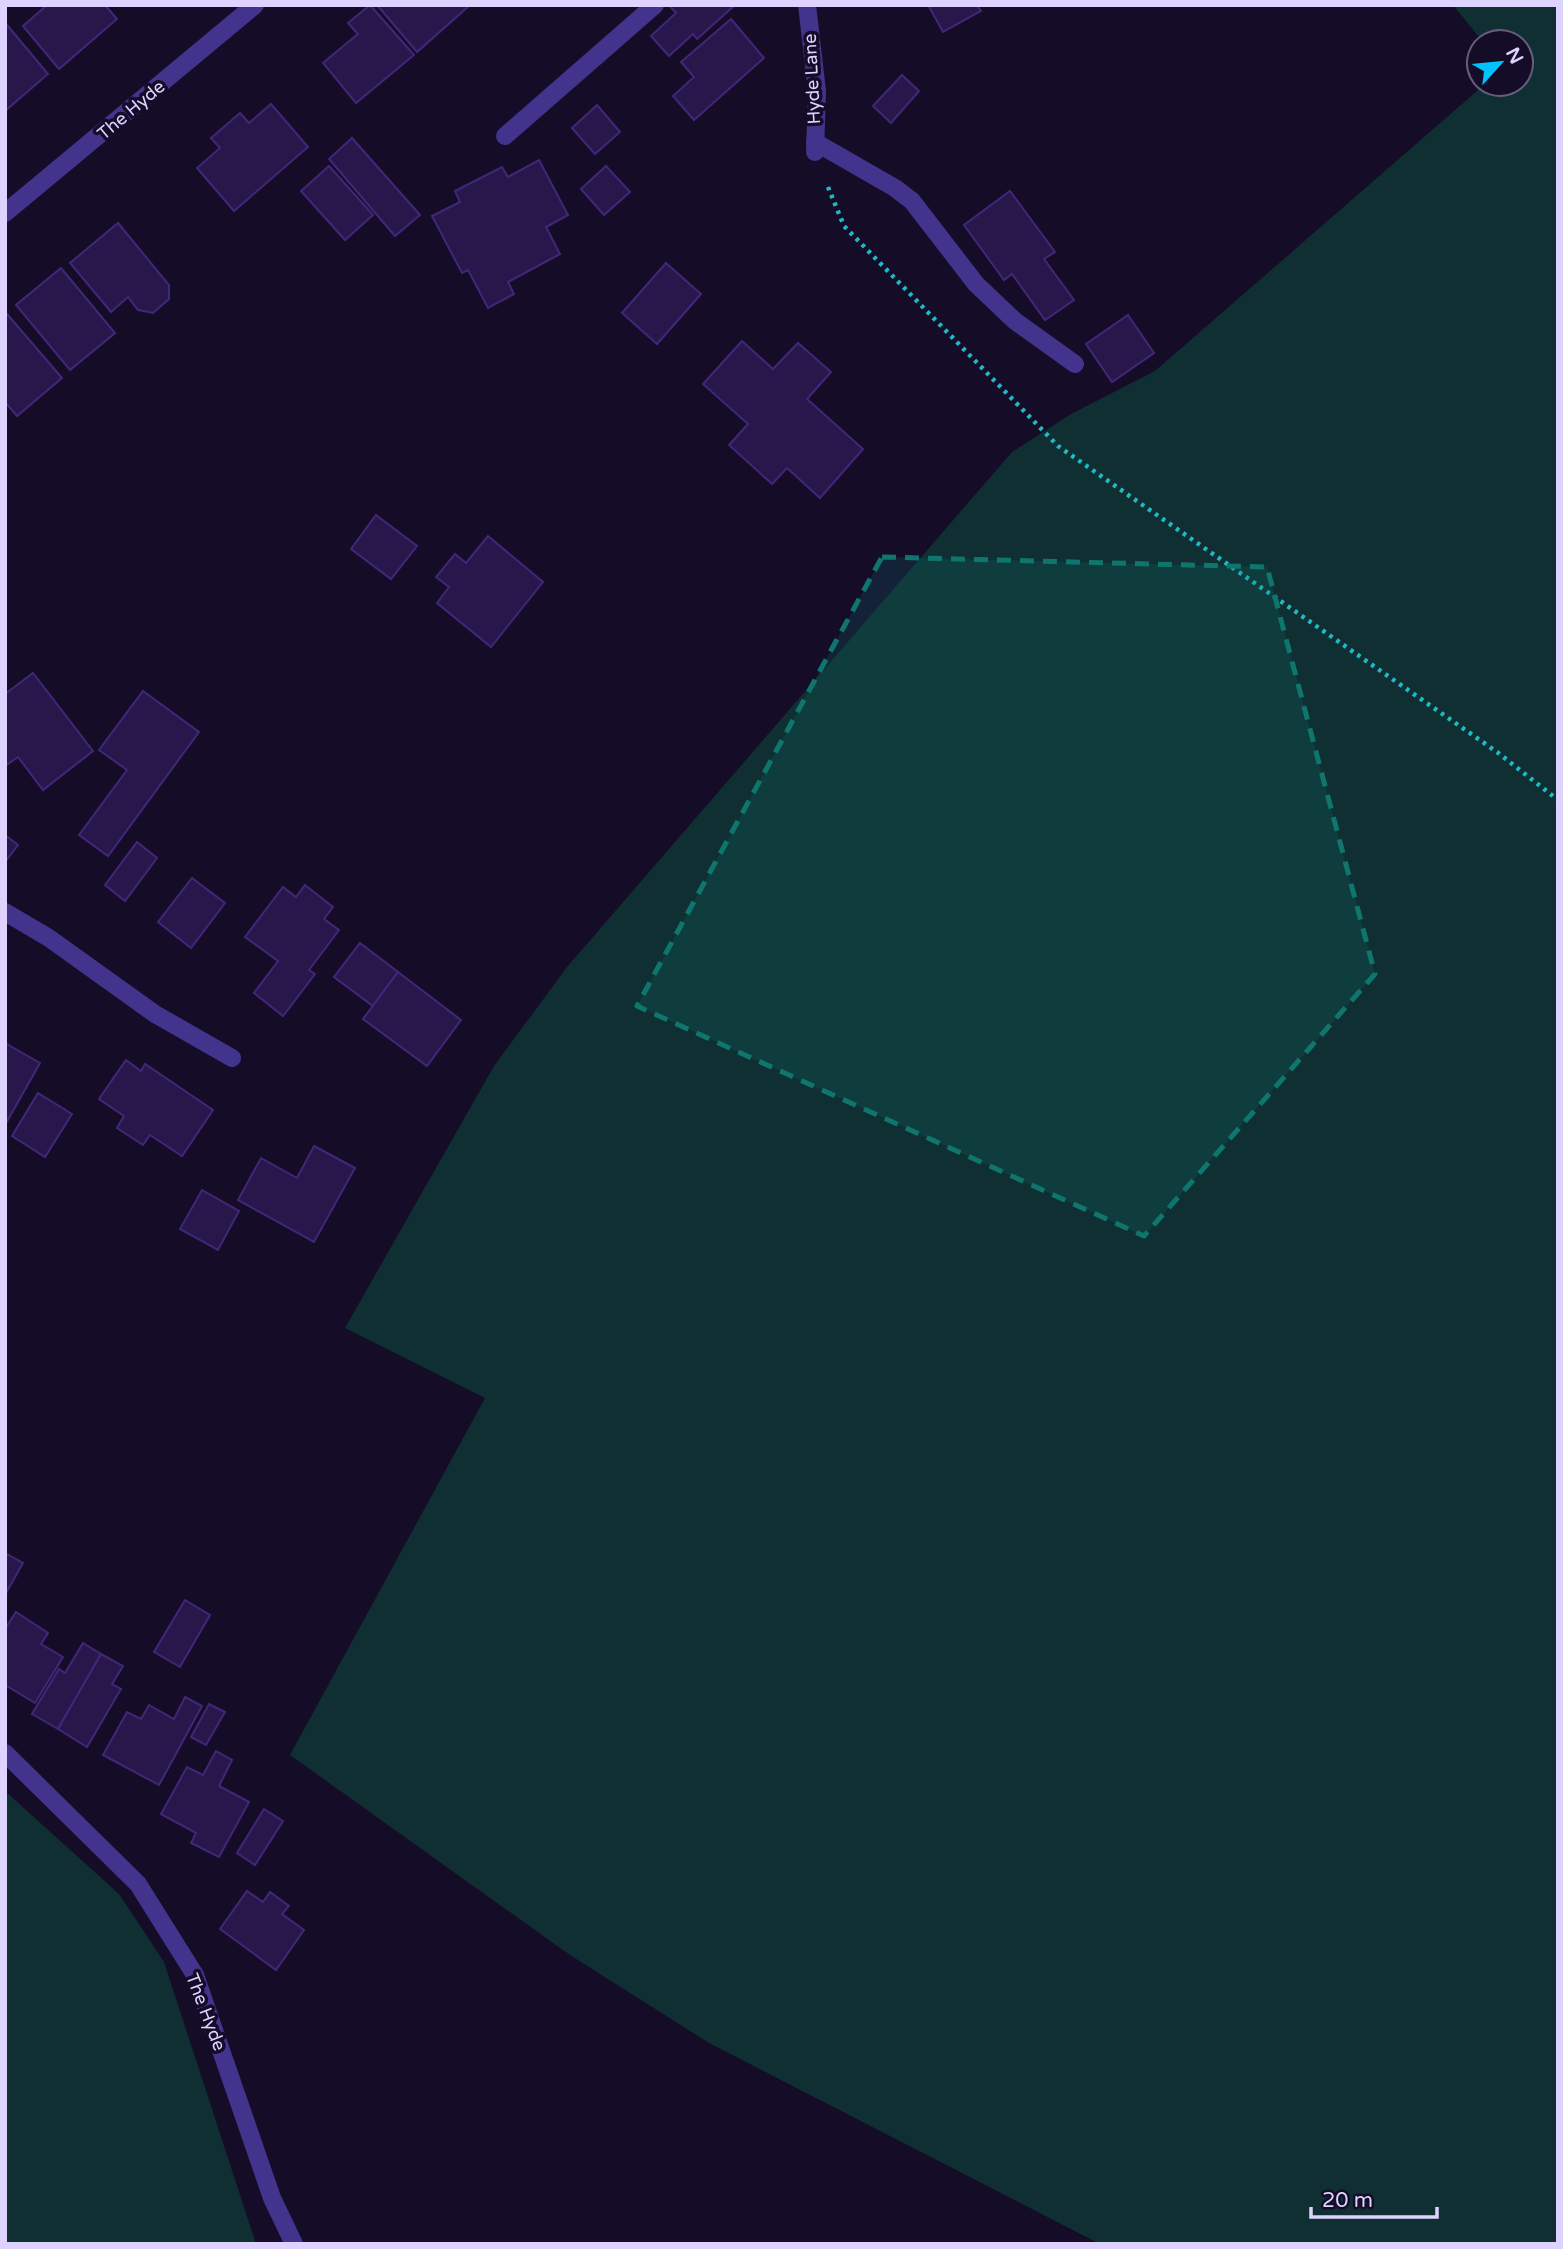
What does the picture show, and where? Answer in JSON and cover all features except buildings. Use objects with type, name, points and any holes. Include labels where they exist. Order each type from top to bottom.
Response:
[{"type":"street","name":"The Hyde","points":[[5,214],[255,5]]},
{"type":"street","points":[[505,136],[654,5]]},
{"type":"street","name":"Hyde Lane","points":[[807,5],[817,91],[815,147]]},
{"type":"street","points":[[815,147],[895,188],[912,201],[976,284],[1015,321],[1075,364]]},
{"type":"street","points":[[5,912],[49,938],[155,1014],[232,1058]]},
{"type":"street","name":"The Hyde","points":[[5,1753],[138,1884],[195,1975],[272,2198],[294,2244]]},
{"type":"path","points":[[815,147],[844,226],[1058,446],[1486,745],[1558,800]]},
{"type":"highlighted area","points":[[882,557],[1267,567],[1375,974],[1144,1236],[637,1006]]},
{"type":"green space","points":[[1453,5],[1558,5],[1558,2244],[1100,2244],[709,2043],[570,1955],[290,1755],[485,1398],[345,1328],[494,1066],[567,967],[1012,452],[1071,414],[1155,371],[1469,98],[1535,98],[1535,28],[1472,28]]},
{"type":"green space","points":[[5,1791],[119,1894],[164,1962],[256,2244],[5,2244]]}]
